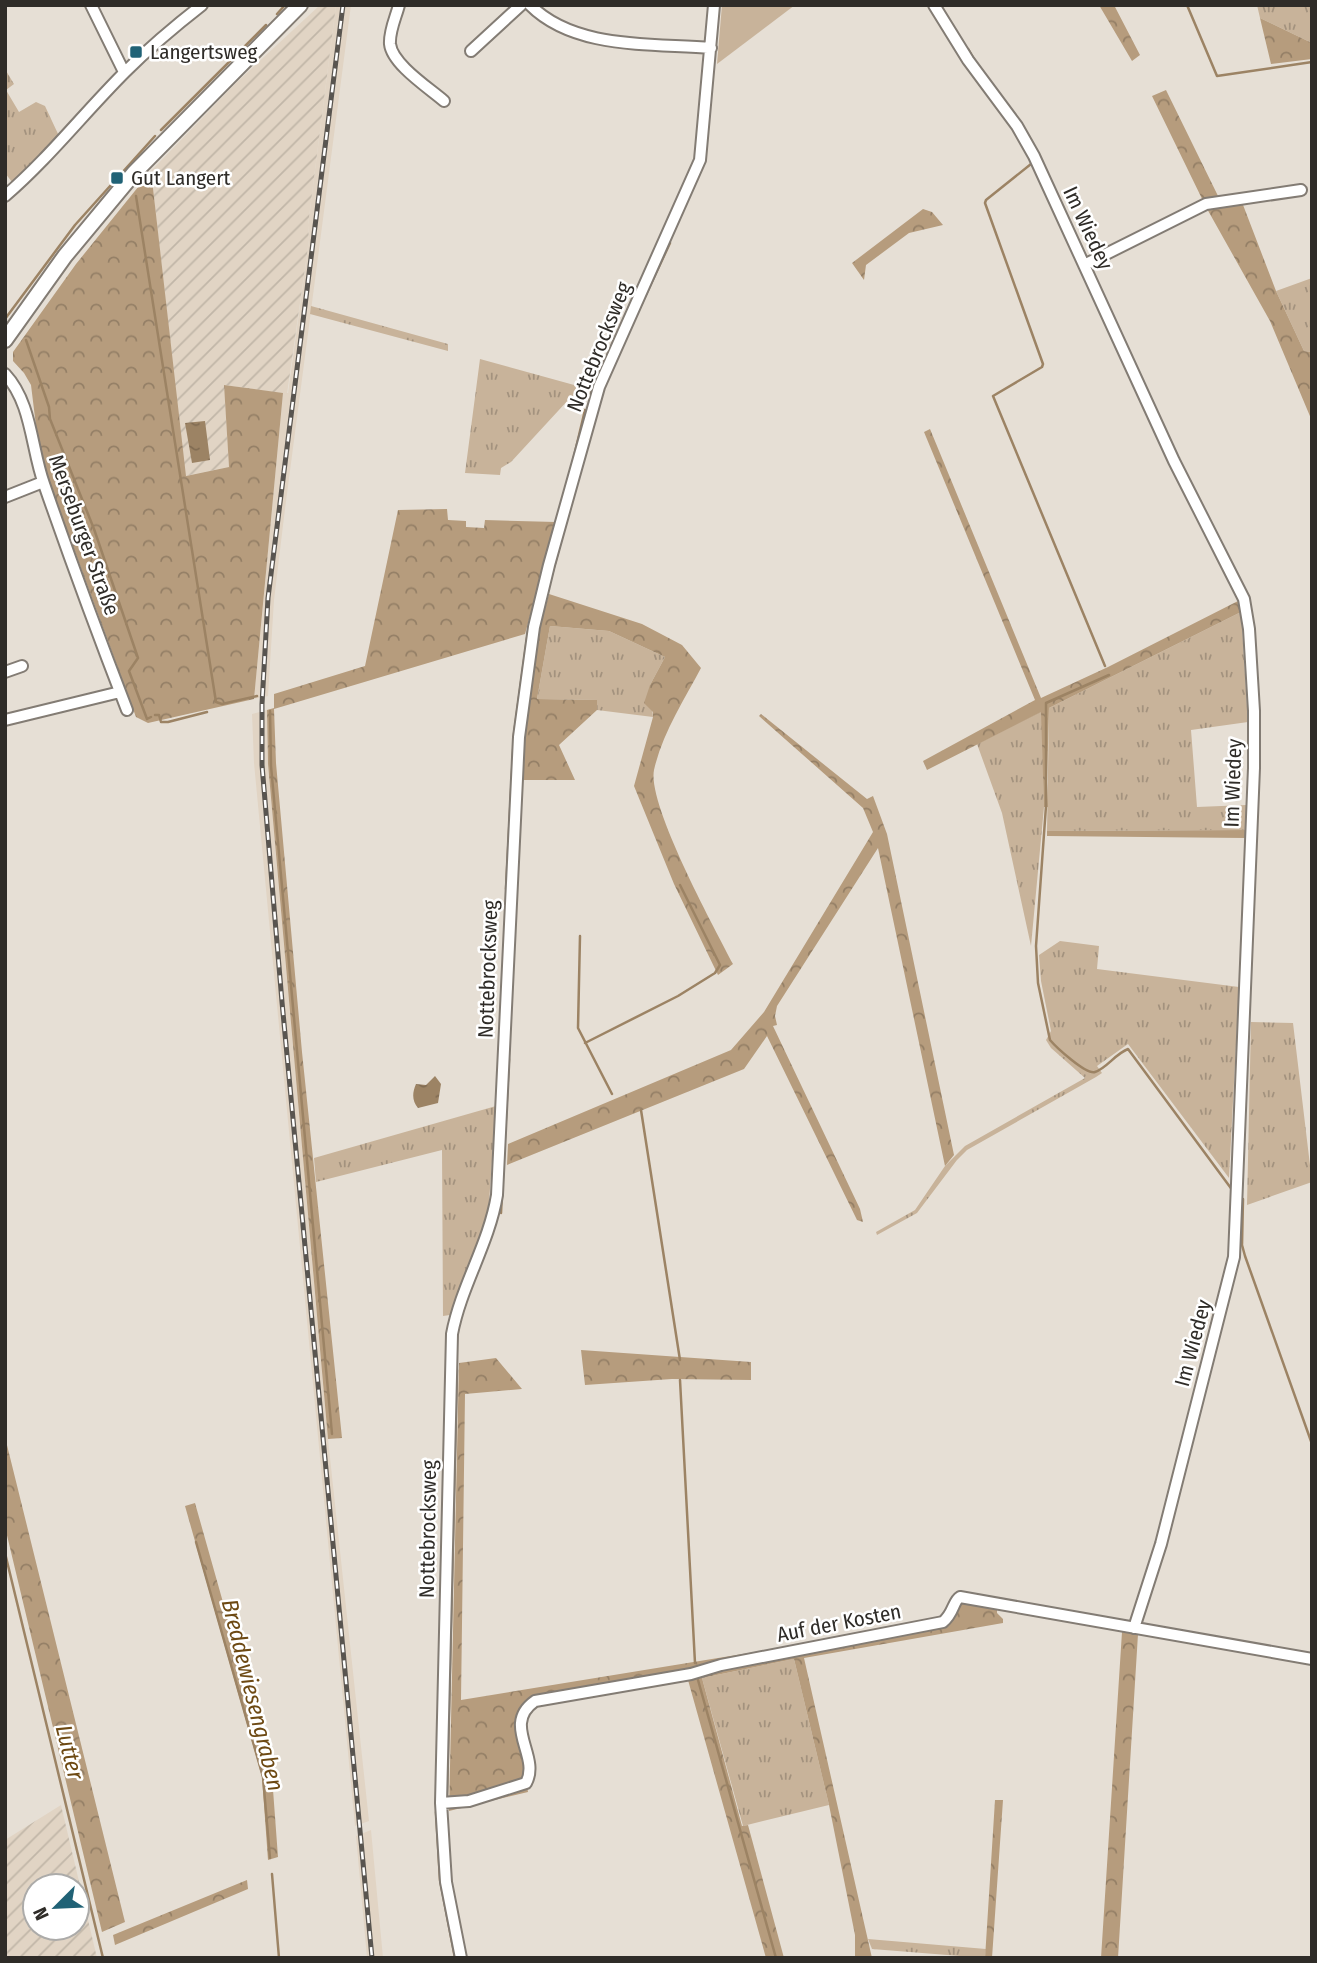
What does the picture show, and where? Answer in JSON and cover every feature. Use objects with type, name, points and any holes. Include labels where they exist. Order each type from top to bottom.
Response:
[{"type":"main road","points":[[5,340],[65,256],[127,180],[300,5]]},
{"type":"street","points":[[91,5],[124,72]]},
{"type":"street","points":[[5,196],[66,137],[124,72],[167,32],[202,5]]},
{"type":"street","points":[[399,5],[391,37],[393,52],[408,70],[444,101]]},
{"type":"street","points":[[471,51],[521,5]]},
{"type":"street","points":[[530,5],[552,23],[570,32],[596,39],[711,48]]},
{"type":"street","name":"Nottebrocksweg","points":[[461,1958],[446,1882],[441,1803],[452,1334],[456,1313],[490,1230],[497,1195],[514,815],[526,675],[548,565],[599,387],[700,160],[714,5]]},
{"type":"street","name":"Im Wiedey","points":[[934,5],[968,60],[1017,126],[1034,156],[1174,461],[1244,599],[1249,629],[1254,768],[1234,1257],[1161,1544],[1134,1628]]},
{"type":"street","points":[[1084,265],[1206,204],[1301,190]]},
{"type":"street","name":"Merseburger Straße","points":[[5,374],[15,386],[23,403],[43,482],[127,710]]},
{"type":"street","points":[[5,497],[43,482]]},
{"type":"street","points":[[5,672],[22,666]]},
{"type":"street","points":[[5,720],[120,692]]},
{"type":"street","name":"Auf der Kosten","points":[[441,1803],[468,1801],[526,1783],[529,1770],[520,1726],[521,1717],[526,1707],[545,1698],[691,1674],[721,1665],[943,1622],[952,1614],[956,1600],[960,1597],[1312,1659]]},
{"type":"shaded area","points":[[320,5],[336,5],[308,225],[309,240],[287,394],[224,385],[229,467],[185,476],[151,171],[236,83]]},
{"type":"shaded area","points":[[336,5],[351,5],[274,600],[268,696],[254,699],[283,393],[288,393],[309,240],[308,225]]},
{"type":"shaded area","points":[[267,710],[268,764],[328,1439],[369,1821],[355,1826],[254,763],[252,714]]},
{"type":"shaded area","points":[[61,1805],[77,1872],[21,1872],[21,1942],[91,1942],[91,1932],[97,1958],[5,1958],[5,1840]]},
{"type":"shaded area","points":[[371,1830],[383,1958],[367,1958],[356,1836]]},
{"type":"green space","points":[[722,5],[795,5],[717,64]]},
{"type":"green space","points":[[1099,5],[1114,5],[1140,55],[1132,61]]},
{"type":"green space","points":[[1257,5],[1312,5],[1312,43],[1260,18]]},
{"type":"green space","points":[[1260,18],[1312,43],[1312,59],[1271,64]]},
{"type":"green space","points":[[5,69],[14,84],[6,90],[19,112],[36,102],[45,106],[59,136],[12,182],[5,173]]},
{"type":"green space","points":[[1166,90],[1219,198],[1240,197],[1276,291],[1304,351],[1312,352],[1312,421],[1270,321],[1206,207],[1152,96]]},
{"type":"green space","points":[[151,171],[186,476],[229,467],[224,385],[283,393],[254,699],[148,723],[136,717],[48,479],[37,434],[31,385],[13,361],[13,352],[76,264]]},
{"type":"green space","points":[[923,209],[932,212],[943,225],[909,233],[866,265],[864,280],[852,263]]},
{"type":"green space","points":[[1312,278],[1312,352],[1304,351],[1276,291]]},
{"type":"green space","points":[[311,306],[448,344],[448,351],[310,314]]},
{"type":"green space","points":[[480,359],[585,388],[570,398],[511,462],[501,468],[500,475],[465,473]]},
{"type":"green space","points":[[930,429],[1041,698],[1238,601],[1241,612],[1049,708],[1048,807],[1044,807],[1041,712],[927,770],[923,761],[1035,700],[924,432]]},
{"type":"green space","points":[[447,509],[448,520],[466,521],[466,527],[484,528],[485,520],[556,522],[525,634],[274,709],[276,763],[302,1052],[342,1438],[328,1439],[268,764],[267,710],[274,708],[274,694],[365,666],[398,510]]},
{"type":"green space","points":[[549,594],[642,624],[682,645],[701,668],[662,743],[654,770],[655,787],[671,838],[733,964],[718,975],[674,884],[634,786],[653,717],[653,712],[644,703],[665,657],[609,631],[550,626],[537,699],[597,700],[597,710],[559,745],[575,780],[522,780],[530,687],[537,640]]},
{"type":"green space","points":[[1241,612],[1248,722],[1191,730],[1197,807],[1246,805],[1246,830],[1047,831],[1049,708]]},
{"type":"green space","points":[[550,626],[609,631],[665,657],[650,685],[653,717],[597,710],[597,700],[537,699]]},
{"type":"green space","points":[[1042,711],[1044,807],[1031,946],[1002,813],[977,744]]},
{"type":"green space","points":[[761,714],[867,799],[873,796],[887,834],[954,1155],[945,1166],[878,848],[777,1006],[777,1025],[773,1026],[860,1209],[863,1222],[857,1220],[767,1036],[744,1069],[507,1165],[508,1144],[731,1050],[764,1012],[873,832],[863,808],[759,716]]},
{"type":"green space","points":[[1246,830],[1245,838],[1047,836],[1047,831]]},
{"type":"green space","points":[[1060,941],[1099,946],[1097,969],[1239,987],[1229,1178],[1128,1044],[1097,1066],[1102,1073],[1096,1077],[967,1150],[917,1213],[877,1235],[876,1232],[915,1210],[945,1166],[965,1146],[1085,1078],[1051,1048],[1046,1040],[1051,1031],[1039,955]]},
{"type":"green space","points":[[1251,1022],[1293,1023],[1312,1182],[1247,1205]]},
{"type":"green space","points":[[496,1106],[488,1216],[450,1315],[443,1316],[442,1150],[316,1182],[314,1158]]},
{"type":"green space","points":[[581,1350],[751,1362],[751,1380],[672,1379],[585,1385]]},
{"type":"green space","points":[[496,1358],[522,1389],[465,1394],[461,1700],[792,1646],[793,1652],[945,1624],[958,1603],[963,1600],[997,1606],[997,1613],[1003,1623],[804,1658],[872,1958],[855,1958],[855,1935],[829,1805],[794,1659],[702,1678],[742,1826],[748,1825],[784,1958],[766,1958],[688,1680],[606,1693],[545,1695],[518,1727],[528,1792],[449,1811],[459,1363]]},
{"type":"green space","points":[[5,1437],[125,1922],[102,1932],[91,1886],[91,1872],[88,1872],[5,1527]]},
{"type":"green space","points":[[195,1503],[272,1776],[278,1857],[268,1860],[262,1777],[185,1506]]},
{"type":"green space","points":[[1122,1632],[1138,1634],[1118,1958],[1101,1958]]},
{"type":"green space","points":[[794,1659],[829,1805],[743,1826],[702,1678]]},
{"type":"green space","points":[[995,1800],[1003,1800],[992,1958],[985,1958]]},
{"type":"green space","points":[[247,1880],[248,1889],[115,1945],[113,1935]]},
{"type":"green space","points":[[868,1939],[986,1949],[985,1958],[872,1949]]},
{"type":"water","points":[[205,421],[210,460],[192,463],[185,423]]},
{"type":"water","points":[[435,1076],[441,1084],[438,1103],[418,1108],[413,1097],[416,1084],[426,1085]]},
{"type":"waterway","points":[[277,14],[285,5]]},
{"type":"waterway","points":[[1187,5],[1217,76],[1312,62]]},
{"type":"waterway","points":[[161,130],[266,25]]},
{"type":"waterway","points":[[968,49],[975,61]]},
{"type":"waterway","points":[[980,85],[989,96]]},
{"type":"waterway","points":[[5,319],[75,225],[155,136]]},
{"type":"waterway","points":[[1031,164],[985,203],[1043,364],[993,396],[1105,666]]},
{"type":"waterway","points":[[136,196],[216,702],[222,704],[257,696]]},
{"type":"waterway","points":[[637,314],[670,243]]},
{"type":"waterway","points":[[26,340],[49,407],[50,419],[94,529],[138,658],[129,671],[147,719],[151,717]]},
{"type":"waterway","points":[[589,398],[613,343]]},
{"type":"waterway","points":[[571,469],[585,410]]},
{"type":"waterway","points":[[549,586],[568,515]]},
{"type":"waterway","points":[[506,889],[514,734],[528,631]]},
{"type":"waterway","points":[[1109,675],[1046,703],[1046,806],[1036,946],[1038,983],[1050,1040],[1071,1060],[1091,1072],[1099,1070],[1128,1049],[1233,1191]]},
{"type":"waterway","points":[[270,711],[271,766],[332,1434]]},
{"type":"waterway","points":[[155,715],[159,715],[161,722],[168,722],[207,712]]},
{"type":"waterway","points":[[585,1043],[678,996],[715,973],[720,965],[680,885]]},
{"type":"waterway","points":[[580,936],[578,1028],[612,1094]]},
{"type":"waterway","points":[[501,1213],[509,1059]]},
{"type":"waterway","points":[[641,1110],[680,1360]]},
{"type":"waterway","points":[[1243,1199],[1242,1245],[1245,1256],[1312,1444]]},
{"type":"waterway","points":[[447,1798],[457,1370]]},
{"type":"waterway","points":[[680,1380],[695,1663]]},
{"type":"waterway","name":"Breddewiesengraben","points":[[196,1542],[263,1777],[270,1858]]},
{"type":"waterway","name":"Lutter","points":[[5,1553],[103,1958]]},
{"type":"waterway","points":[[698,1680],[776,1958]]},
{"type":"waterway","points":[[436,1812],[440,1880],[455,1958]]},
{"type":"waterway","name":"Breddewiesengraben","points":[[272,1874],[279,1958]]},
{"type":"railway","points":[[343,5],[268,598],[262,704],[262,765],[372,1958]]},
{"type":"place","name":"Langertsweg","points":[[136,52]]},
{"type":"place","name":"Gut Langert","points":[[117,178]]}]
